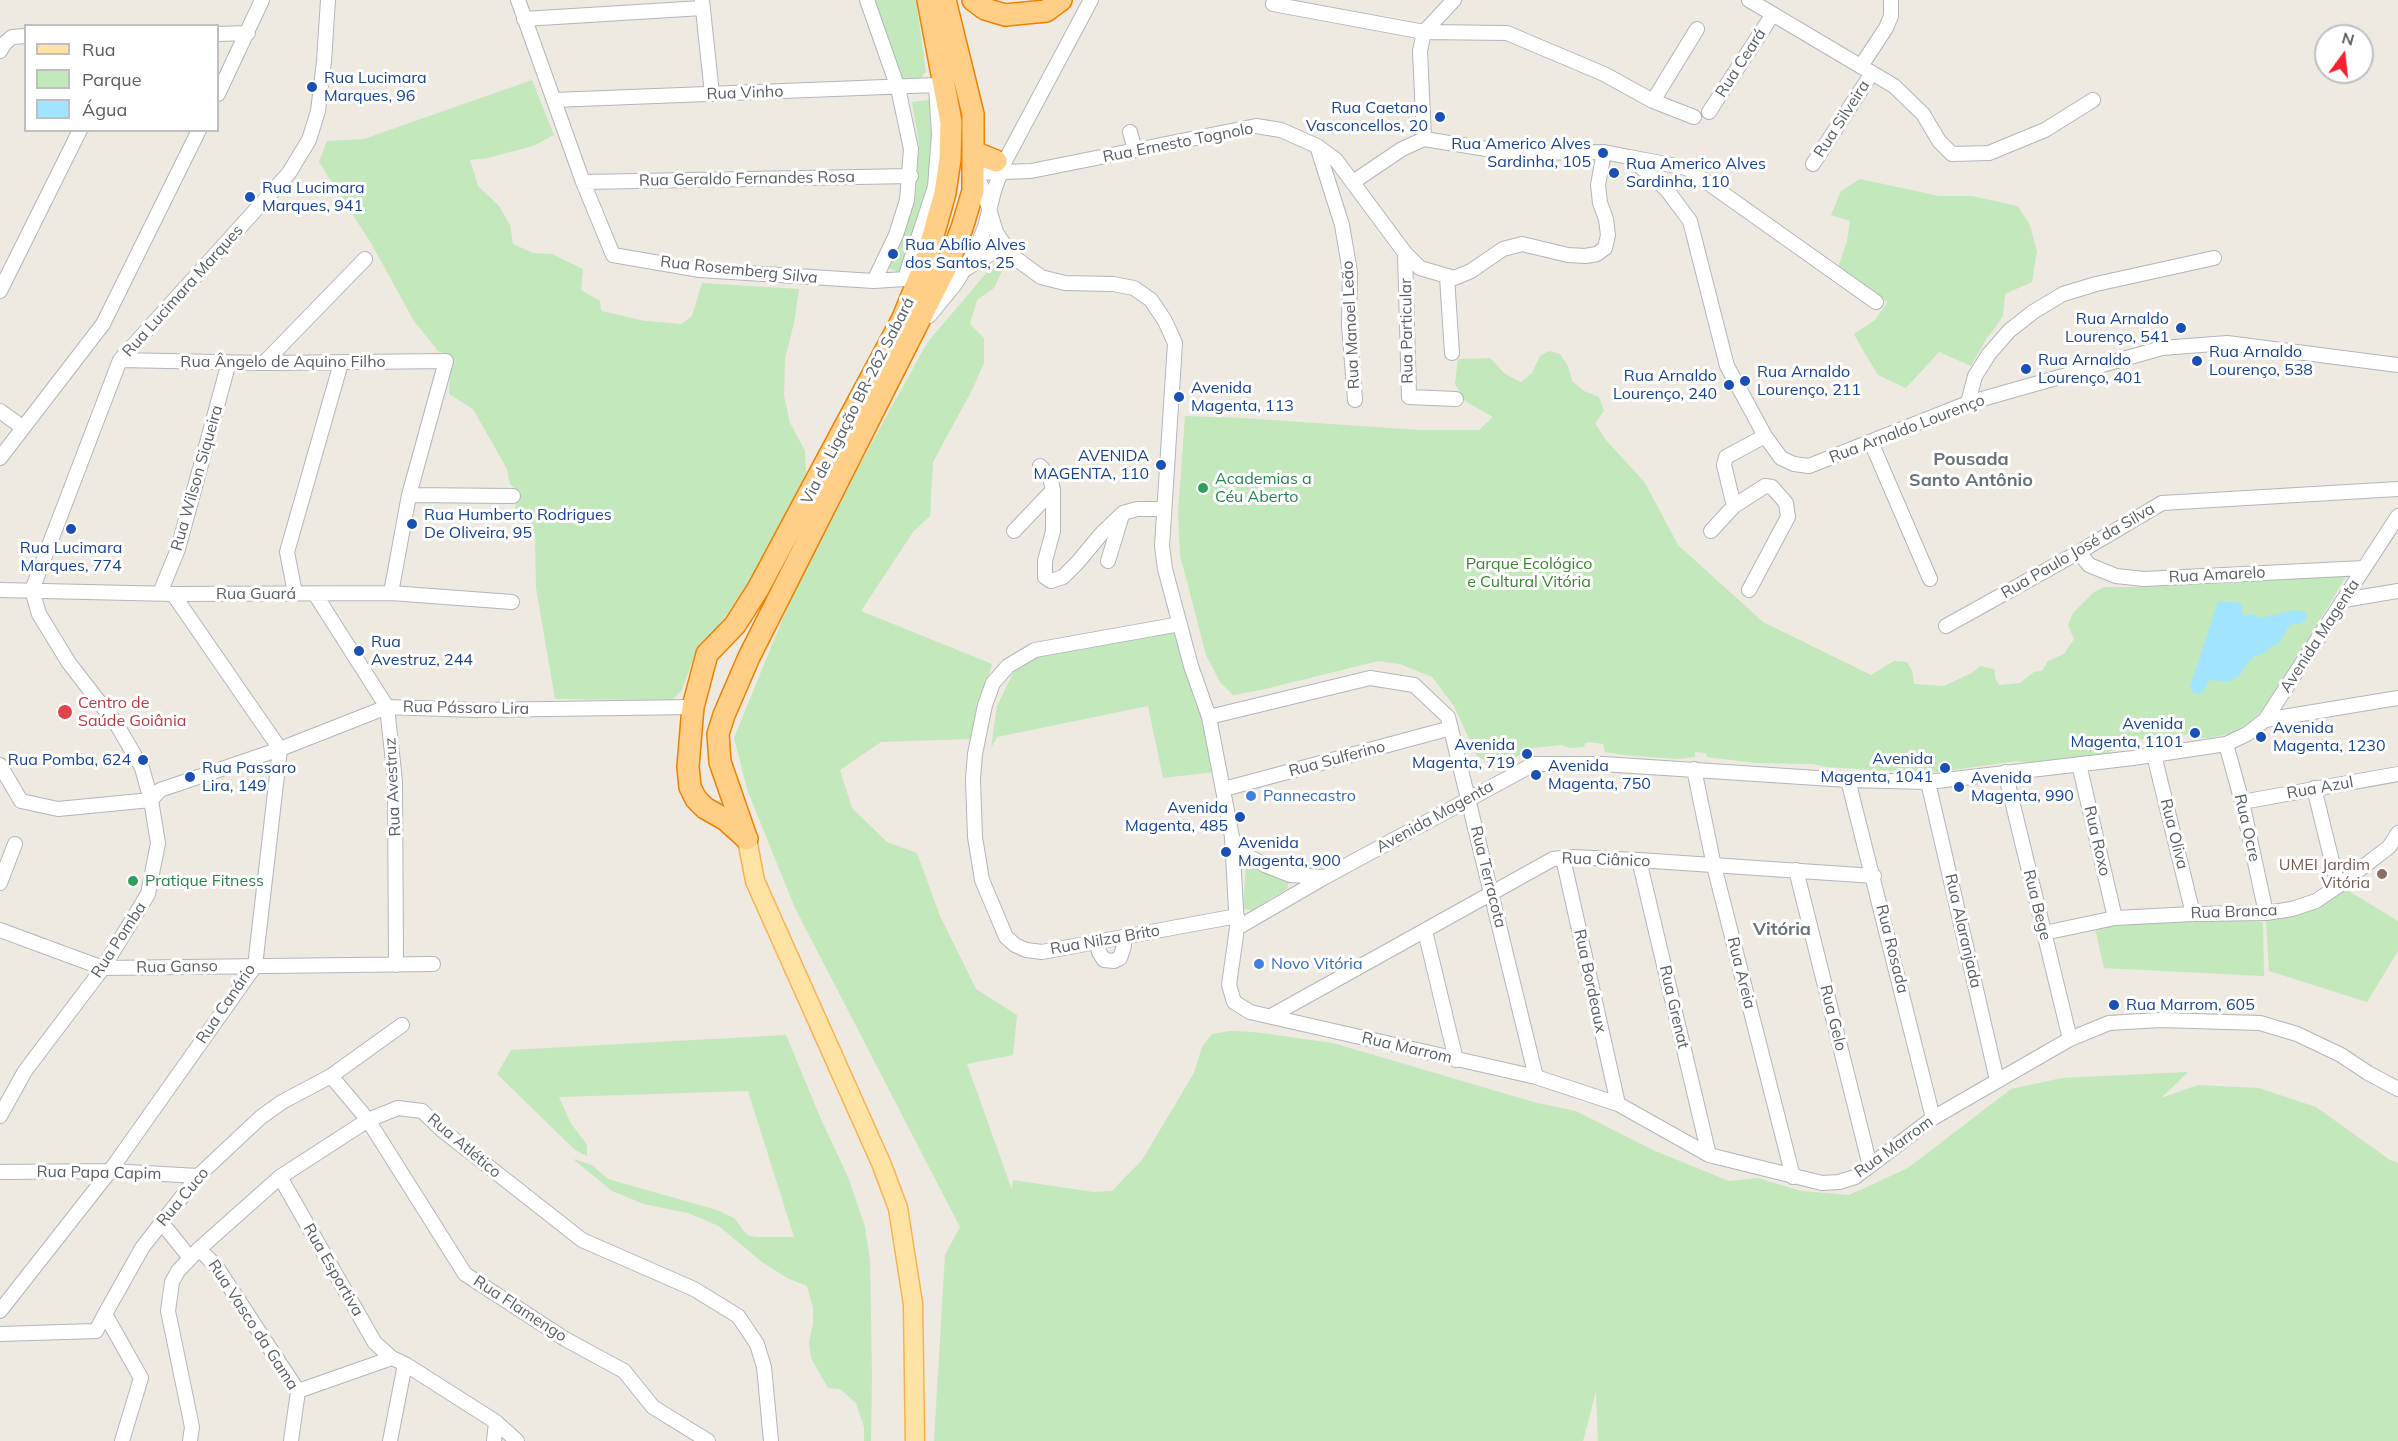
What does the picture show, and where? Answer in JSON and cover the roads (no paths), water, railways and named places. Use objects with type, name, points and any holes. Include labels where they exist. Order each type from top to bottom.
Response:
[{"type":"highway","points":[[973,0],[985,9],[1005,15],[1046,11],[1061,0]]},
{"type":"highway","name":"Via de Ligação BR-262 Sabará","points":[[747,839],[720,762],[718,734],[724,715],[749,657],[948,263],[973,191],[973,114],[935,4]]},
{"type":"highway","name":"Via de Ligação BR-262 Sabará","points":[[747,839],[726,820],[705,808],[690,788],[688,767],[693,707],[707,654],[735,624],[758,589],[902,320],[945,193],[951,150],[951,122],[935,4]]},
{"type":"highway","points":[[974,152],[1002,162]]},
{"type":"highway","points":[[917,274],[946,224],[961,176],[974,173]]},
{"type":"highway","points":[[688,767],[700,773],[710,772],[720,762]]},
{"type":"main road","points":[[747,839],[755,881],[881,1163],[898,1208],[913,1304],[915,1441]]},
{"type":"street","points":[[219,92],[262,0]]},
{"type":"street","name":"Rua Lucimara Marques","points":[[32,590],[120,360],[289,173],[309,140],[318,111],[328,0]]},
{"type":"street","name":"Rua Rosemberg Silva","points":[[518,0],[583,182],[613,255],[700,270],[874,281],[917,274]]},
{"type":"street","points":[[867,0],[898,88],[912,149],[908,200],[896,235],[874,281]]},
{"type":"street","points":[[964,270],[985,227],[1002,162],[1091,0]]},
{"type":"street","points":[[1353,182],[1402,149],[1424,139],[1420,51],[1424,32],[1454,0]]},
{"type":"street","points":[[1749,0],[1894,86],[1923,114],[1939,141],[1952,154],[1989,153],[2045,130],[2093,100]]},
{"type":"street","name":"Rua Silveira","points":[[1812,164],[1867,70],[1891,16],[1891,0]]},
{"type":"street","points":[[524,19],[702,4],[712,94]]},
{"type":"street","name":"Via de Ligação BR-262 Sabará","points":[[917,274],[935,187],[939,134],[936,85],[930,43],[935,4]]},
{"type":"street","points":[[1273,4],[1424,32],[1506,33],[1604,74],[1653,101],[1694,117]]},
{"type":"street","name":"Rua Ceará","points":[[1709,112],[1773,14]]},
{"type":"street","points":[[1653,101],[1697,29]]},
{"type":"street","points":[[219,34],[248,33]]},
{"type":"street","points":[[2,47],[12,37],[24,36]]},
{"type":"street","name":"Rua Vinho","points":[[554,100],[936,85]]},
{"type":"street","name":"Rua Ernesto Tognolo","points":[[974,173],[1002,162],[1031,171],[1256,126],[1281,130],[1317,146],[1336,160],[1406,254],[1420,268],[1447,278]]},
{"type":"street","points":[[0,291],[79,132]]},
{"type":"street","points":[[0,458],[103,324],[198,132]]},
{"type":"street","points":[[1130,132],[1135,150]]},
{"type":"street","name":"Rua Arnaldo Lourenço","points":[[1424,139],[1512,153],[1604,152],[1629,157],[1667,190],[1690,221],[1727,366],[1765,436],[1781,458],[1794,464],[1809,466],[1968,403],[2162,348],[2228,343],[2398,365]]},
{"type":"street","name":"Rua Manoel Leão","points":[[1317,146],[1342,225],[1350,272],[1349,325],[1355,400]]},
{"type":"street","points":[[1452,353],[1447,278],[1454,278],[1471,271],[1503,249],[1522,244],[1568,255],[1585,256],[1597,254],[1605,248],[1608,235],[1598,185],[1604,152]]},
{"type":"street","points":[[1629,157],[1687,168],[1876,302]]},
{"type":"street","points":[[974,173],[983,189],[996,232],[1011,255]]},
{"type":"street","name":"Rua Geraldo Fernandes Rosa","points":[[583,182],[911,177]]},
{"type":"street","points":[[964,270],[999,251],[1011,255],[1041,277],[1065,283],[1134,288],[1151,300],[1166,321],[1175,343],[1162,546],[1165,569],[1179,624],[1209,717],[1224,789],[1232,837],[1237,922]]},
{"type":"street","name":"Rua Particular","points":[[1406,254],[1409,397],[1456,399]]},
{"type":"street","points":[[264,363],[365,258]]},
{"type":"street","points":[[1968,403],[1976,376],[1989,354],[2009,331],[2063,294],[2096,284],[2214,258]]},
{"type":"street","name":"Via de Ligação BR-262 Sabará","points":[[912,336],[964,270]]},
{"type":"street","name":"Rua Ângelo de Aquino Filho","points":[[120,360],[264,363],[446,361],[409,495]]},
{"type":"street","name":"Rua Wilson Siqueira","points":[[166,594],[229,362]]},
{"type":"street","points":[[295,593],[287,552],[341,363]]},
{"type":"street","points":[[0,411],[22,427]]},
{"type":"street","points":[[1734,506],[1724,465],[1726,457],[1765,436]]},
{"type":"street","points":[[1871,442],[1930,579]]},
{"type":"street","points":[[1040,466],[1050,477],[1053,490],[1053,531],[1046,561],[1045,578],[1051,581],[1063,576],[1077,563],[1103,532],[1123,513],[1137,509],[1163,509]]},
{"type":"street","points":[[1711,531],[1734,506],[1765,486],[1772,487],[1786,503],[1788,518],[1749,590]]},
{"type":"street","name":"Rua Paulo José da Silva","points":[[1946,626],[2162,503],[2398,489]]},
{"type":"street","points":[[1014,531],[1053,490]]},
{"type":"street","points":[[391,593],[409,495],[513,496]]},
{"type":"street","points":[[1108,561],[1123,513]]},
{"type":"street","name":"Avenida Magenta","points":[[1237,922],[1298,893],[1534,764],[1604,764],[1848,780],[1928,782],[2154,755],[2226,744],[2247,734],[2265,720],[2398,516]]},
{"type":"street","name":"Rua Amarelo","points":[[2079,552],[2089,565],[2116,576],[2144,579],[2364,568]]},
{"type":"street","name":"Rua Guará","points":[[0,590],[166,594],[391,593],[512,602]]},
{"type":"street","name":"Rua Pomba","points":[[0,1116],[25,1071],[103,968],[148,894],[158,843],[151,800],[141,768],[117,725],[69,663],[39,614],[32,590]]},
{"type":"street","points":[[2344,600],[2398,591]]},
{"type":"street","points":[[166,594],[280,749]]},
{"type":"street","name":"Rua Avestruz","points":[[315,594],[387,707],[395,781],[396,965]]},
{"type":"street","name":"Rua Nilza Brito","points":[[1179,624],[1035,650],[1008,666],[993,683],[985,705],[975,754],[973,779],[975,837],[982,880],[1006,937],[1014,945],[1026,950],[1042,952],[1096,941],[1237,922]]},
{"type":"street","name":"Rua Terracota","points":[[1209,717],[1370,678],[1414,685],[1448,717],[1536,1077]]},
{"type":"street","points":[[2265,720],[2398,698]]},
{"type":"street","name":"Rua Pássaro Lira","points":[[151,800],[160,790],[280,749],[387,707],[475,710],[693,707]]},
{"type":"street","name":"Rua Sulferino","points":[[1224,789],[1451,728]]},
{"type":"street","name":"Rua Ocre","points":[[2226,744],[2242,802],[2266,913]]},
{"type":"street","name":"Rua Canário","points":[[0,1311],[110,1171],[255,966],[280,749]]},
{"type":"street","points":[[961,766],[975,754]]},
{"type":"street","name":"Rua Oliva","points":[[2154,755],[2193,914]]},
{"type":"street","name":"Rua Roxo","points":[[2079,764],[2115,918]]},
{"type":"street","points":[[0,765],[21,801],[58,809],[151,800]]},
{"type":"street","name":"Rua Areia","points":[[1694,769],[1714,866],[1793,1177]]},
{"type":"street","name":"Rua Bege","points":[[2005,772],[2070,1039]]},
{"type":"street","name":"Rua Azul","points":[[2242,802],[2398,774]]},
{"type":"street","name":"Rua Rosada","points":[[1848,780],[1874,876],[1933,1119]]},
{"type":"street","name":"Rua Alaranjada","points":[[1928,782],[1997,1080]]},
{"type":"street","points":[[2314,788],[2338,886]]},
{"type":"street","name":"Rua Branca","points":[[2044,933],[2115,918],[2266,913],[2292,909],[2316,901],[2338,886],[2389,847],[2398,833]]},
{"type":"street","points":[[1232,837],[1240,852],[1265,865],[1290,875],[1325,877]]},
{"type":"street","points":[[0,883],[15,844]]},
{"type":"street","name":"Rua Bordeaux","points":[[1563,858],[1618,1104]]},
{"type":"street","name":"Rua Ciânico","points":[[1271,1016],[1553,859],[1639,860],[1874,876]]},
{"type":"street","name":"Rua Grenat","points":[[1639,860],[1709,1155]]},
{"type":"street","name":"Rua Gelo","points":[[1796,870],[1870,1166]]},
{"type":"street","points":[[1297,875],[1300,881],[1298,893]]},
{"type":"street","name":"Rua Marrom","points":[[1237,922],[1229,985],[1234,1002],[1250,1012],[1536,1077],[1618,1104],[1709,1155],[1822,1183],[1839,1182],[1855,1176],[1933,1119],[1997,1080],[2044,1056],[2070,1039],[2109,1023],[2160,1020],[2260,1023],[2297,1034],[2341,1055],[2398,1089]]},
{"type":"street","name":"Rua Ganso","points":[[0,930],[103,968],[434,964]]},
{"type":"street","points":[[1425,931],[1456,1060]]},
{"type":"street","points":[[1096,941],[1104,960],[1114,961],[1120,958],[1124,937]]},
{"type":"street","name":"Rua Cuco","points":[[0,1334],[96,1331],[142,1248],[198,1176],[261,1117],[282,1102],[331,1076],[402,1026]]},
{"type":"street","name":"Rua Flamengo","points":[[331,1076],[368,1120],[465,1274],[565,1339],[624,1371],[653,1407],[708,1441]]},
{"type":"street","name":"Rua Atlético","points":[[190,1441],[192,1427],[168,1311],[172,1282],[178,1271],[280,1177],[368,1120],[398,1108],[422,1111],[442,1130],[582,1240],[694,1288],[738,1316],[757,1344],[764,1367],[771,1441]]},
{"type":"street","name":"Rua Papa Capim","points":[[0,1173],[110,1171],[198,1176]]},
{"type":"street","name":"Rua Esportiva","points":[[280,1177],[375,1343],[392,1358]]},
{"type":"street","name":"Rua Vasco da Gama","points":[[162,1222],[195,1253],[216,1266],[298,1391],[291,1441]]},
{"type":"street","points":[[105,1314],[141,1378],[122,1441]]},
{"type":"street","points":[[298,1391],[392,1358],[496,1422],[515,1440]]},
{"type":"street","points":[[390,1441],[405,1364]]},
{"type":"street","points":[[494,1441],[496,1422]]},
{"type":"water","points":[[2218,601],[2241,603],[2243,616],[2253,614],[2260,618],[2296,610],[2306,613],[2307,620],[2289,626],[2279,643],[2265,653],[2254,656],[2239,675],[2229,682],[2209,680],[2204,690],[2199,694],[2194,693],[2190,687]]},
{"type":"place","name":"Rua Lucimara Marques, 96","points":[[312,87]]},
{"type":"place","name":"Rua Caetano Vasconcellos, 20","points":[[1440,117]]},
{"type":"place","name":"Rua Americo Alves Sardinha, 105","points":[[1603,153]]},
{"type":"place","name":"Rua Americo Alves Sardinha, 110","points":[[1614,173]]},
{"type":"place","name":"Rua Lucimara Marques, 941","points":[[250,197]]},
{"type":"place","name":"Rua Abílio Alves dos Santos, 25","points":[[893,254]]},
{"type":"place","name":"Rua Arnaldo Lourenço, 541","points":[[2181,328]]},
{"type":"place","name":"Rua Arnaldo Lourenço, 538","points":[[2197,361]]},
{"type":"place","name":"Rua Arnaldo Lourenço, 401","points":[[2026,369]]},
{"type":"place","name":"Rua Arnaldo Lourenço, 211","points":[[1745,381]]},
{"type":"place","name":"Rua Arnaldo Lourenço, 240","points":[[1729,385]]},
{"type":"place","name":"Avenida Magenta, 113","points":[[1179,397]]},
{"type":"place","name":"AVENIDA MAGENTA, 110","points":[[1161,465]]},
{"type":"place","name":"Academias a Céu Aberto","points":[[1203,488]]},
{"type":"place","name":"Rua Humberto Rodrigues De Oliveira, 95","points":[[412,524]]},
{"type":"place","name":"Rua Lucimara Marques, 774","points":[[71,529]]},
{"type":"place","name":"Rua Avestruz, 244","points":[[359,651]]},
{"type":"place","name":"Centro de Saúde Goiânia","points":[[65,712]]},
{"type":"place","name":"Avenida Magenta, 1101","points":[[2195,733]]},
{"type":"place","name":"Avenida Magenta, 1230","points":[[2261,737]]},
{"type":"place","name":"Avenida Magenta, 719","points":[[1527,754]]},
{"type":"place","name":"Rua Pomba, 624","points":[[143,760]]},
{"type":"place","name":"Avenida Magenta, 1041","points":[[1945,768]]},
{"type":"place","name":"Avenida Magenta, 750","points":[[1536,775]]},
{"type":"place","name":"Rua Passaro Lira, 149","points":[[190,777]]},
{"type":"place","name":"Avenida Magenta, 990","points":[[1959,787]]},
{"type":"place","name":"Pannecastro","points":[[1251,796]]},
{"type":"place","name":"Avenida Magenta, 485","points":[[1240,817]]},
{"type":"place","name":"Avenida Magenta, 900","points":[[1226,852]]},
{"type":"place","name":"UMEI Jardim Vitória","points":[[2382,874]]},
{"type":"place","name":"Pratique Fitness","points":[[133,881]]},
{"type":"place","name":"Novo Vitória","points":[[1259,964]]},
{"type":"place","name":"Rua Marrom, 605","points":[[2114,1005]]},
{"type":"district","name":"Pousada Santo Antônio","points":[[1971,470]]},
{"type":"district","name":"Vitória","points":[[1782,930]]},
{"type":"park label","name":"Parque Ecológico e Cultural Vitória","points":[[1529,573]]}]
